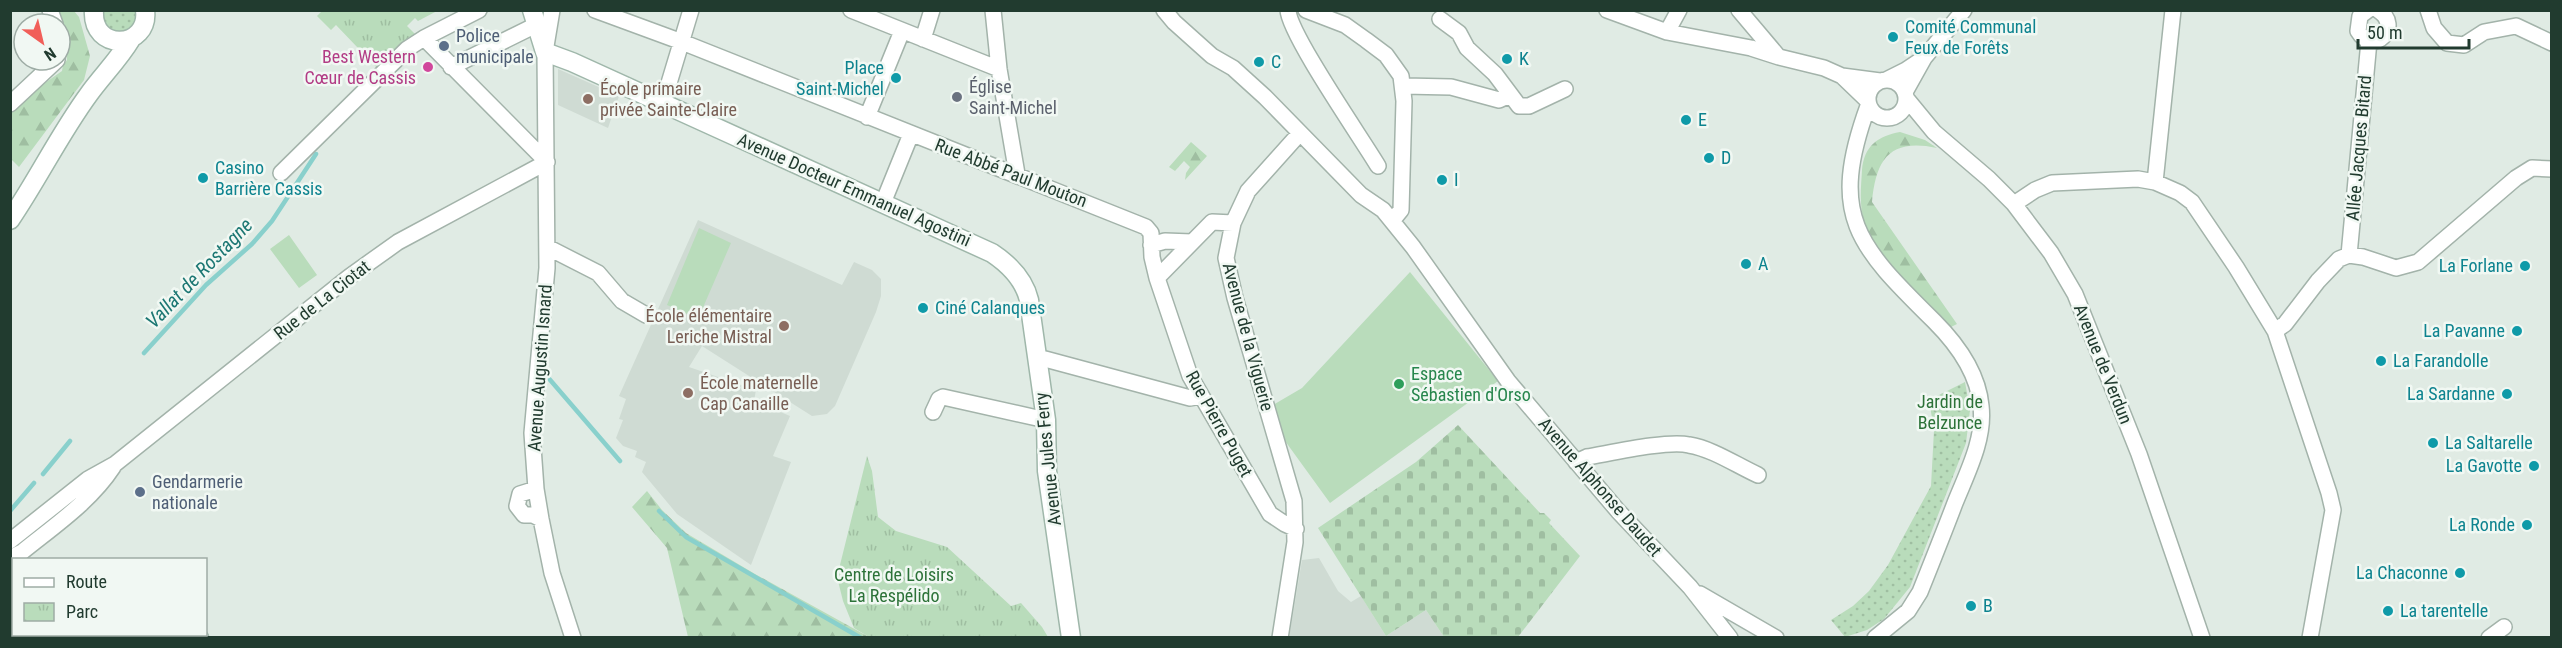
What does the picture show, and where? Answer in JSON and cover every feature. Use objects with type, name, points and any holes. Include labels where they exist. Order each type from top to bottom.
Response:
[{"type":"street","points":[[10,220],[33,187],[47,158],[89,94],[131,39],[142,29],[145,10]]},
{"type":"street","points":[[281,173],[407,49],[478,10]]},
{"type":"street","name":"Avenue Augustin Isnard","points":[[552,10],[545,52],[547,248],[532,433],[536,489],[541,519],[552,573],[573,638]]},
{"type":"street","name":"Rue Abbé Paul Mouton","points":[[595,10],[682,42],[1146,227],[1151,239]]},
{"type":"street","points":[[663,103],[691,10]]},
{"type":"street","points":[[851,10],[999,69]]},
{"type":"street","points":[[924,39],[932,10]]},
{"type":"street","points":[[993,10],[999,69],[1017,174]]},
{"type":"street","points":[[1164,10],[1174,22],[1222,63],[1233,68],[1300,133]]},
{"type":"street","points":[[1288,10],[1292,24],[1378,166]]},
{"type":"street","points":[[1306,10],[1345,25],[1366,40],[1395,65],[1404,86],[1401,210],[1392,221]]},
{"type":"street","points":[[1607,10],[1667,32],[1751,48],[1824,68],[1842,76],[1897,83],[1905,95]]},
{"type":"street","points":[[1667,32],[1679,10]]},
{"type":"street","points":[[1739,10],[1779,57]]},
{"type":"street","points":[[1856,147],[1867,134],[1903,109],[1905,95],[1924,58],[1964,10]]},
{"type":"street","points":[[2155,182],[2174,10]]},
{"type":"street","name":"Allée Jacques Bitard","points":[[2349,255],[2369,41],[2360,35],[2357,26],[2360,16],[2368,10]]},
{"type":"street","points":[[2369,41],[2379,40],[2387,32],[2386,17],[2378,10]]},
{"type":"street","points":[[2428,10],[2434,28],[2447,43],[2464,45],[2484,32],[2516,26],[2552,43]]},
{"type":"street","points":[[89,94],[101,65],[102,35],[92,13]]},
{"type":"street","points":[[451,67],[534,18],[545,52]]},
{"type":"street","points":[[1440,19],[1459,33],[1467,48],[1495,74],[1519,106],[1524,107],[1553,96],[1564,88]]},
{"type":"street","points":[[867,117],[902,31]]},
{"type":"street","points":[[102,35],[116,41],[131,39]]},
{"type":"street","points":[[424,38],[547,162]]},
{"type":"street","name":"Avenue Docteur Emmanuel Agostini","points":[[545,52],[663,103],[992,253],[1012,269],[1022,282]]},
{"type":"street","points":[[1875,638],[1908,611],[1920,592],[1974,455],[1982,408],[1971,368],[1953,341],[1883,269],[1863,243],[1850,203],[1850,181],[1869,90],[1924,58]]},
{"type":"street","points":[[10,104],[44,72]]},
{"type":"street","points":[[1842,76],[1868,103],[1876,115],[1891,118]]},
{"type":"street","points":[[1404,86],[1451,87],[1498,100],[1510,95]]},
{"type":"street","name":"Avenue de Verdun","points":[[1905,95],[1934,132],[1989,179],[2014,204],[2051,253],[2075,294],[2139,454],[2202,638]]},
{"type":"street","name":"Avenue de Verdun","points":[[1891,118],[1934,132]]},
{"type":"street","name":"Avenue Alphonse Daudet","points":[[1300,133],[1361,195],[1380,207],[1392,221],[1508,381],[1617,512],[1690,587],[1730,638]]},
{"type":"street","name":"Avenue de la Viguerie","points":[[1280,638],[1296,528],[1294,501],[1235,298],[1226,258],[1233,223],[1248,191],[1300,133]]},
{"type":"street","points":[[883,203],[911,134]]},
{"type":"street","name":"Rue de La Ciotat","points":[[10,541],[88,479],[115,464],[349,278],[398,242],[547,162]]},
{"type":"street","points":[[2275,331],[2284,324],[2332,265],[2349,255],[2396,268],[2418,262],[2516,178],[2532,168],[2552,169]]},
{"type":"street","points":[[2014,204],[2052,183],[2138,179],[2155,182],[2180,193],[2200,211],[2275,331],[2333,510],[2310,638]]},
{"type":"street","points":[[1157,278],[1212,222],[1233,223]]},
{"type":"street","points":[[1151,239],[1192,242]]},
{"type":"street","name":"Rue Pierre Puget","points":[[1151,239],[1157,278],[1190,376],[1270,514],[1296,528]]},
{"type":"street","points":[[547,248],[598,273],[622,301],[646,315]]},
{"type":"street","name":"Avenue Jules Ferry","points":[[1022,282],[1029,300],[1046,420],[1047,471],[1071,638]]},
{"type":"street","points":[[1037,359],[1045,358],[1190,398],[1201,396]]},
{"type":"street","points":[[933,412],[939,399],[943,397],[1046,420]]},
{"type":"street","points":[[1576,462],[1587,457],[1673,444],[1688,444],[1758,475]]},
{"type":"street","name":"Rue de La Ciotat","points":[[14,558],[87,499],[100,486],[115,464]]},
{"type":"street","points":[[536,489],[520,494],[517,506],[524,515],[533,515],[541,519]]},
{"type":"street","points":[[1690,587],[1776,638]]},
{"type":"street","points":[[1734,615],[1744,628],[1747,638]]},
{"type":"street","name":"Avenue Alphonse Daudet","points":[[1716,621],[1719,638]]},
{"type":"street","points":[[2488,638],[2504,627]]},
{"type":"shaded area","name":"École primaire privée Sainte-Claire","points":[[558,69],[619,96],[608,128],[558,105]]},
{"type":"shaded area","points":[[698,220],[842,285],[854,262],[872,270],[881,279],[881,296],[876,312],[835,406],[827,414],[812,416],[702,346],[689,367],[756,390],[754,401],[790,416],[773,456],[791,462],[751,565],[677,514],[642,472],[646,462],[635,457],[637,451],[623,446],[616,438],[623,420],[619,419],[626,399],[619,396]]},
{"type":"shaded area","points":[[1319,558],[1338,591],[1351,602],[1361,596],[1386,636],[1426,610],[1444,637],[1289,638],[1302,560]]},
{"type":"green space","points":[[136,10],[136,24],[127,33],[108,33],[100,11]]},
{"type":"green space","points":[[319,10],[437,11],[418,21],[415,18],[407,26],[415,34],[379,70],[336,25],[331,30],[317,16],[321,12]]},
{"type":"green space","points":[[74,11],[79,17],[90,56],[84,80],[19,167],[11,159],[10,111],[16,103],[61,72],[72,72],[72,12],[55,12]]},
{"type":"green space","points":[[1900,132],[1925,140],[1937,148],[1908,146],[1888,155],[1877,174],[1872,202],[1957,324],[1949,328],[1888,263],[1869,235],[1864,221],[1861,189],[1863,162],[1866,154],[1879,139]]},
{"type":"green space","points":[[1191,142],[1207,156],[1185,180],[1190,167],[1184,161],[1175,171],[1169,167]]},
{"type":"green space","points":[[699,228],[731,243],[698,319],[667,305]]},
{"type":"green space","points":[[289,235],[317,275],[299,288],[270,249]]},
{"type":"green space","name":"Espace Sébastien d'Orso","points":[[1410,272],[1498,381],[1330,503],[1280,434],[1273,405],[1302,388]]},
{"type":"green space","name":"Jardin de Belzunce","points":[[1965,382],[1970,410],[1966,443],[1910,587],[1884,619],[1867,630],[1845,637],[1831,620],[1853,606],[1869,591],[1888,565],[1931,486],[1934,430],[1929,400]]},
{"type":"green space","points":[[1458,425],[1540,513],[1544,513],[1551,520],[1549,523],[1580,556],[1518,637],[1444,637],[1426,610],[1386,636],[1318,528],[1416,462]]},
{"type":"green space","name":"Centre de Loisirs La Respélido","points":[[867,456],[872,471],[878,517],[896,531],[947,547],[1011,606],[1021,603],[1048,637],[869,637],[854,628],[843,601],[837,577]]},
{"type":"green space","points":[[647,491],[662,510],[686,533],[869,637],[688,637],[667,548],[632,507]]},
{"type":"waterway","name":"Vallat de Rostagne","points":[[144,353],[206,285],[252,244],[272,221],[316,154]]},
{"type":"waterway","points":[[545,374],[620,461]]},
{"type":"waterway","name":"Vallat de Rostagne","points":[[43,474],[70,441]]},
{"type":"waterway","name":"Vallat de Rostagne","points":[[10,511],[34,483]]},
{"type":"waterway","points":[[659,511],[686,537],[861,638]]},
{"type":"place","name":"Comité Communal Feux de Forêts","points":[[1893,37]]},
{"type":"place","name":"Police municipale","points":[[444,46]]},
{"type":"place","name":"K","points":[[1507,59]]},
{"type":"place","name":"C","points":[[1259,62]]},
{"type":"place","name":"Best Western Cœur de Cassis","points":[[428,67]]},
{"type":"place","name":"Place Saint-Michel","points":[[896,78]]},
{"type":"place","name":"Église Saint-Michel","points":[[957,97]]},
{"type":"place","name":"École primaire privée Sainte-Claire","points":[[588,99]]},
{"type":"place","name":"E","points":[[1686,120]]},
{"type":"place","name":"D","points":[[1709,158]]},
{"type":"place","name":"Casino Barrière Cassis","points":[[203,178]]},
{"type":"place","name":"I","points":[[1442,180]]},
{"type":"place","name":"A","points":[[1746,264]]},
{"type":"place","name":"La Forlane","points":[[2525,266]]},
{"type":"place","name":"Ciné Calanques","points":[[923,308]]},
{"type":"place","name":"École élémentaire Leriche Mistral","points":[[784,326]]},
{"type":"place","name":"La Pavanne","points":[[2517,331]]},
{"type":"place","name":"La Farandolle","points":[[2381,361]]},
{"type":"place","name":"Espace Sébastien d'Orso","points":[[1399,384]]},
{"type":"place","name":"École maternelle Cap Canaille","points":[[688,393]]},
{"type":"place","name":"La Sardanne","points":[[2507,394]]},
{"type":"place","name":"La Saltarelle","points":[[2433,443]]},
{"type":"place","name":"La Gavotte","points":[[2534,466]]},
{"type":"place","name":"Gendarmerie nationale","points":[[140,492]]},
{"type":"place","name":"La Ronde","points":[[2527,525]]},
{"type":"place","name":"La Chaconne","points":[[2460,573]]},
{"type":"place","name":"B","points":[[1971,606]]},
{"type":"place","name":"La tarentelle","points":[[2388,611]]}]
